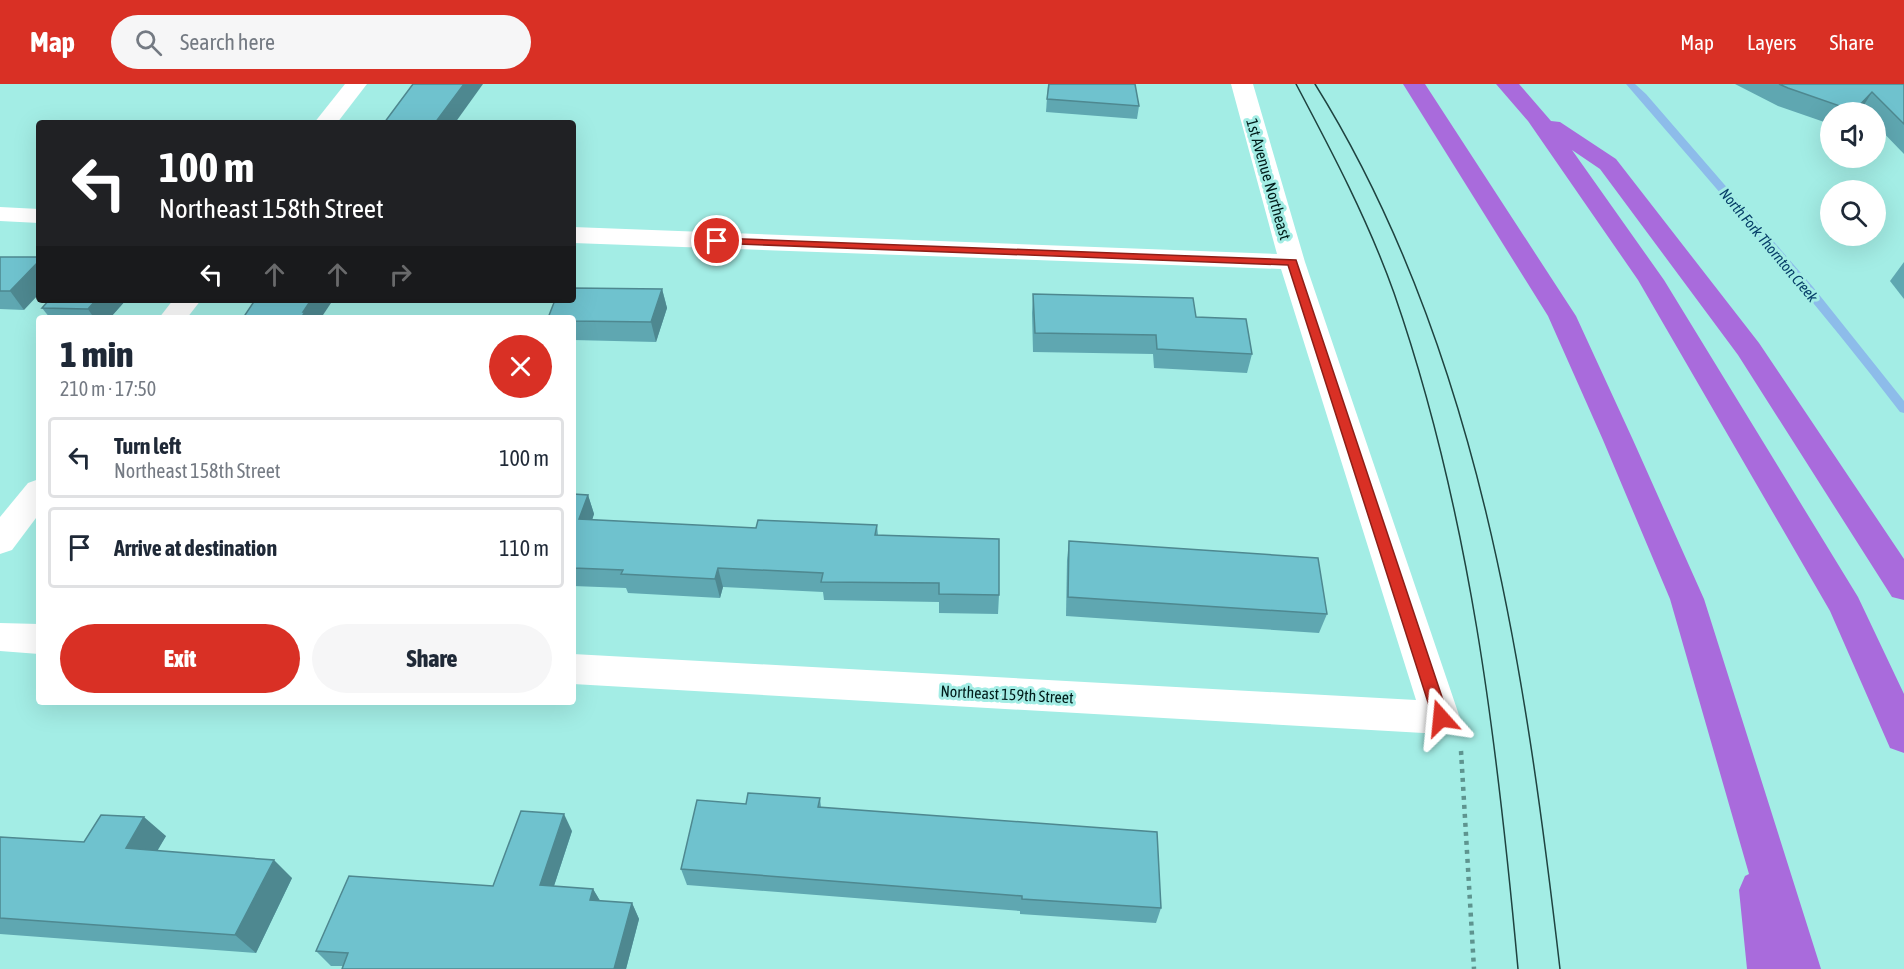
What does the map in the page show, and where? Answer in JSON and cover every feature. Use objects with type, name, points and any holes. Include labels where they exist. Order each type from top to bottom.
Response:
[{"type":"highway","points":[[1414,84],[1562,316],[1687,599],[1799,969]]},
{"type":"highway","points":[[1507,84],[1536,116],[1651,280],[1846,607],[1904,736]]},
{"type":"highway","points":[[1536,116],[1608,164],[1749,349],[1904,586]]},
{"type":"highway","points":[[1750,801],[1769,969]]},
{"type":"street","points":[[328,120],[356,84]]},
{"type":"street","name":"1st Avenue Northeast","points":[[1242,84],[1292,262],[1441,718]]},
{"type":"street","points":[[0,214],[36,216]]},
{"type":"street","points":[[576,236],[1292,262]]},
{"type":"street","points":[[175,315],[185,303]]},
{"type":"street","points":[[0,541],[36,494]]},
{"type":"street","points":[[0,637],[36,639]]},
{"type":"street","name":"Northeast 159th Street","points":[[576,669],[1441,718]]},
{"type":"building","points":[[413,84],[464,84],[437,120],[386,120]]},
{"type":"building","points":[[1049,84],[1135,84],[1139,106],[1047,99]]},
{"type":"building","points":[[1779,84],[1904,84],[1904,124],[1886,106],[1886,102],[1882,102],[1872,92],[1863,102],[1828,102]]},
{"type":"building","points":[[0,257],[36,257],[36,264],[10,291],[0,291]]},
{"type":"building","points":[[576,288],[662,289],[651,322],[576,321],[576,315],[549,315],[554,303],[576,303]]},
{"type":"building","points":[[1033,294],[1193,298],[1196,317],[1246,319],[1252,354],[1157,349],[1156,335],[1035,333]]},
{"type":"building","points":[[46,303],[93,303],[88,309],[42,308]]},
{"type":"building","points":[[253,303],[309,303],[303,315],[245,315]]},
{"type":"building","points":[[576,494],[588,495],[579,519],[756,528],[758,520],[877,525],[875,535],[999,539],[999,595],[939,594],[939,583],[821,582],[823,573],[718,568],[715,579],[621,574],[623,570],[576,568]]},
{"type":"building","points":[[1069,541],[1318,558],[1327,614],[1068,597]]},
{"type":"building","points":[[748,793],[820,798],[818,807],[1157,832],[1161,908],[1022,899],[1022,896],[681,869],[697,800],[746,804]]},
{"type":"building","points":[[521,811],[564,814],[540,885],[593,889],[590,900],[632,903],[614,969],[342,969],[348,953],[316,951],[349,876],[493,886]]},
{"type":"building","points":[[101,815],[144,817],[126,848],[274,860],[235,935],[0,918],[0,837],[84,842]]},
{"type":"waterway","name":"North Fork Thornton Creek","points":[[1630,84],[1643,96],[1776,250],[1904,409]]},
{"type":"tram line","points":[[1296,84],[1349,187],[1384,266],[1420,376],[1442,459],[1477,627],[1490,712],[1518,969]]},
{"type":"tram line","points":[[1315,84],[1371,185],[1418,291],[1455,400],[1486,512],[1510,626],[1530,740],[1560,969]]},
{"type":"route","points":[[717,241],[1292,262],[1441,718]]}]
